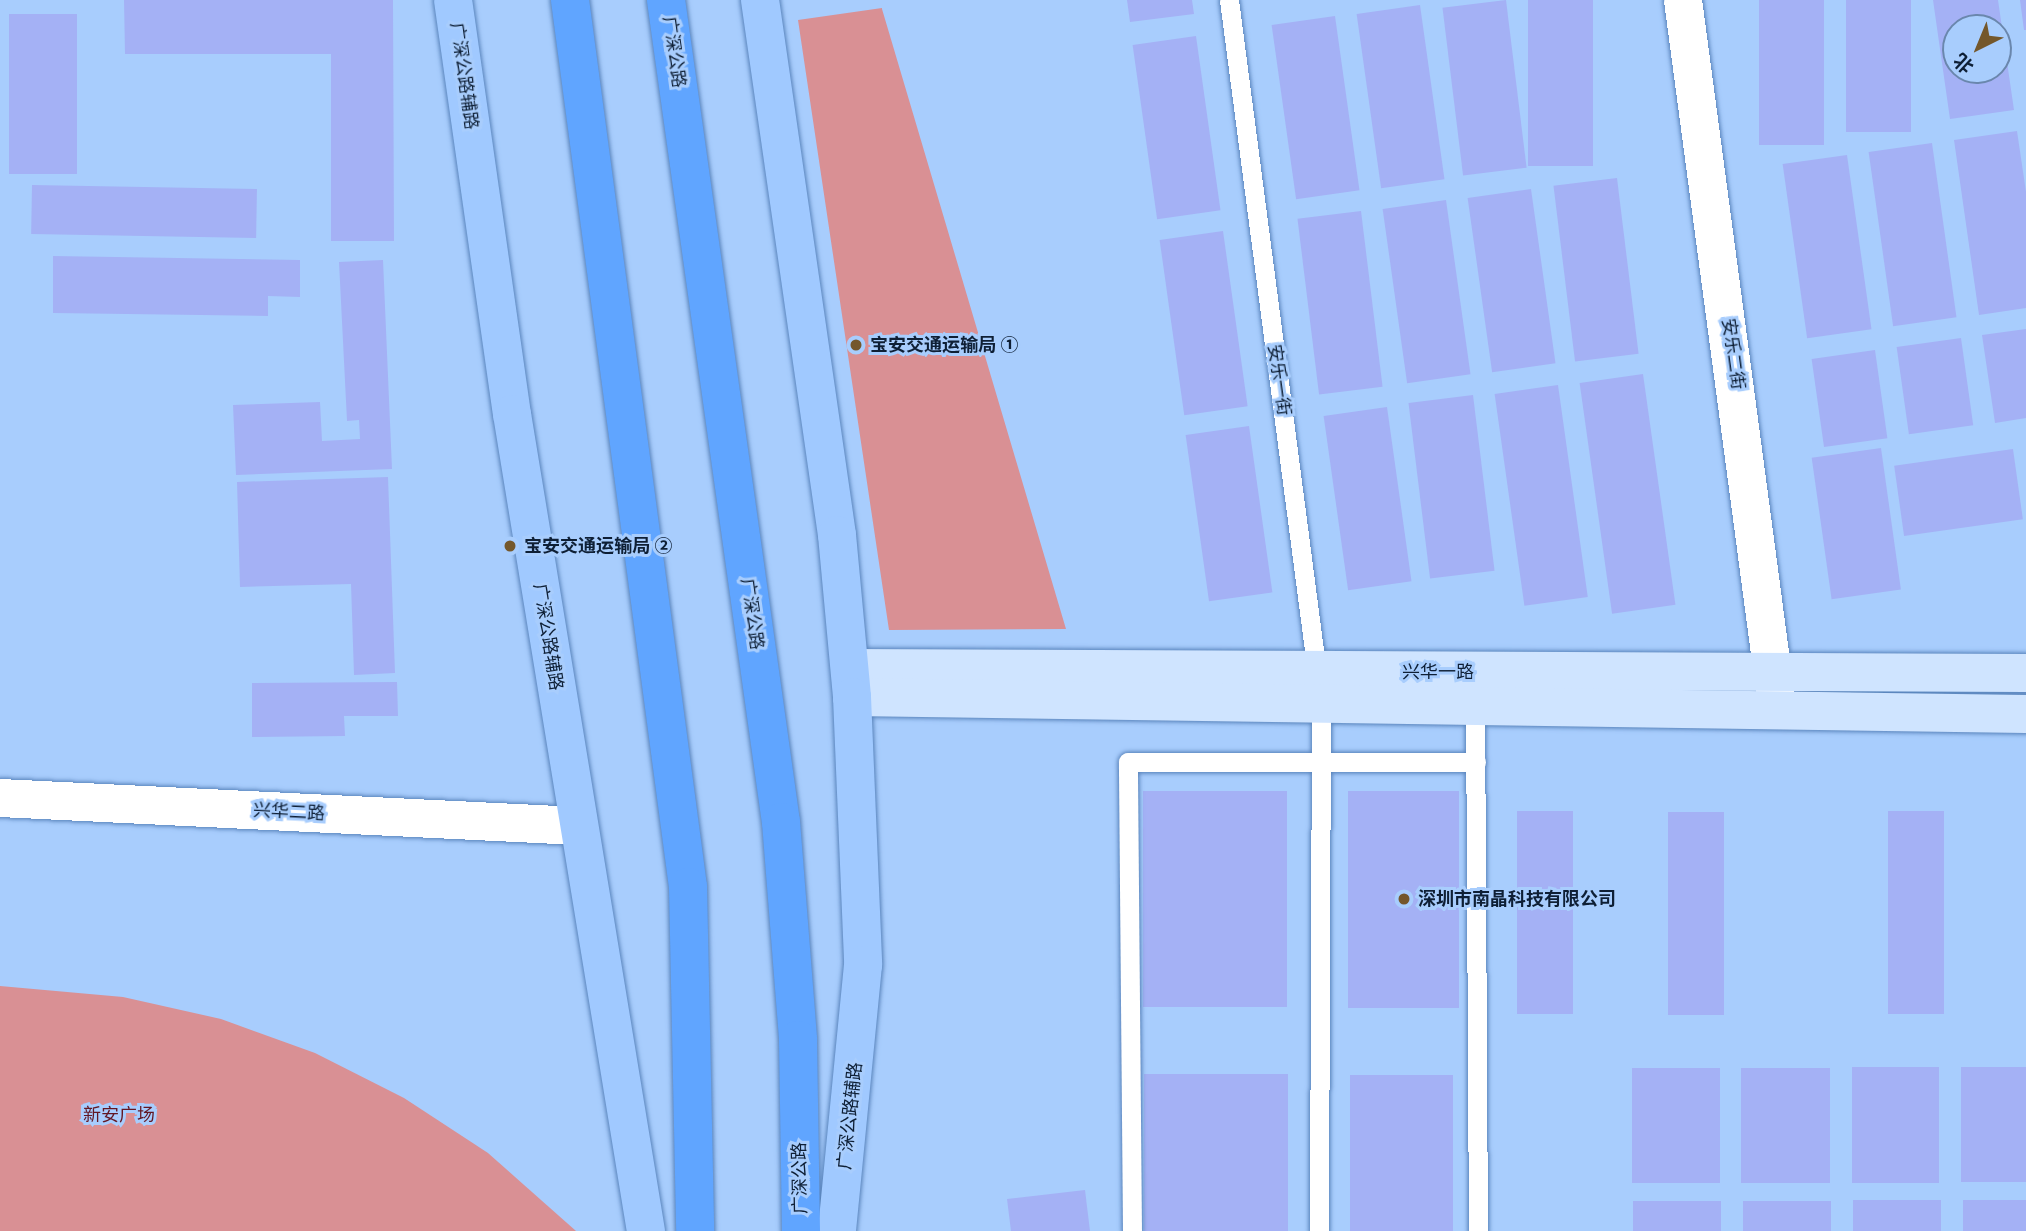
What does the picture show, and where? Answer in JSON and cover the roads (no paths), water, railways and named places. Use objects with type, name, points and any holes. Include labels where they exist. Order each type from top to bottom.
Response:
[{"type":"highway","points":[[570,0],[688,887],[695,1231]]},
{"type":"highway","name":"广深公路","points":[[666,0],[781,821],[797,1040],[801,1231]]},
{"type":"main road","name":"广深公路辅路","points":[[453,0],[578,826],[646,1231]]},
{"type":"main road","name":"广深公路辅路","points":[[760,0],[851,683],[863,965],[837,1231]]},
{"type":"street","name":"安乐二街","points":[[1683,0],[1777,669],[1777,709]]},
{"type":"street","name":"兴华一路","points":[[1475,690],[1777,669],[2026,673]]},
{"type":"street","name":"兴华一路","points":[[851,683],[1475,690],[1777,709],[2026,714]]},
{"type":"street","name":"兴华二路","points":[[0,798],[578,826]]},
{"type":"lane","name":"安乐一街","points":[[1229,0],[1320,688],[1317,761],[1319,1231]]},
{"type":"lane","points":[[1475,690],[1478,1231]]},
{"type":"lane","points":[[1132,1231],[1128,762],[1476,762]]},
{"type":"place","name":"宝安交通运输局 ①","points":[[856,345]]},
{"type":"place","name":"宝安交通运输局 ②","points":[[510,546]]},
{"type":"place","name":"深圳市南晶科技有限公司","points":[[1404,899]]},
{"type":"park label","name":"新安广场","points":[[119,1115]]}]
